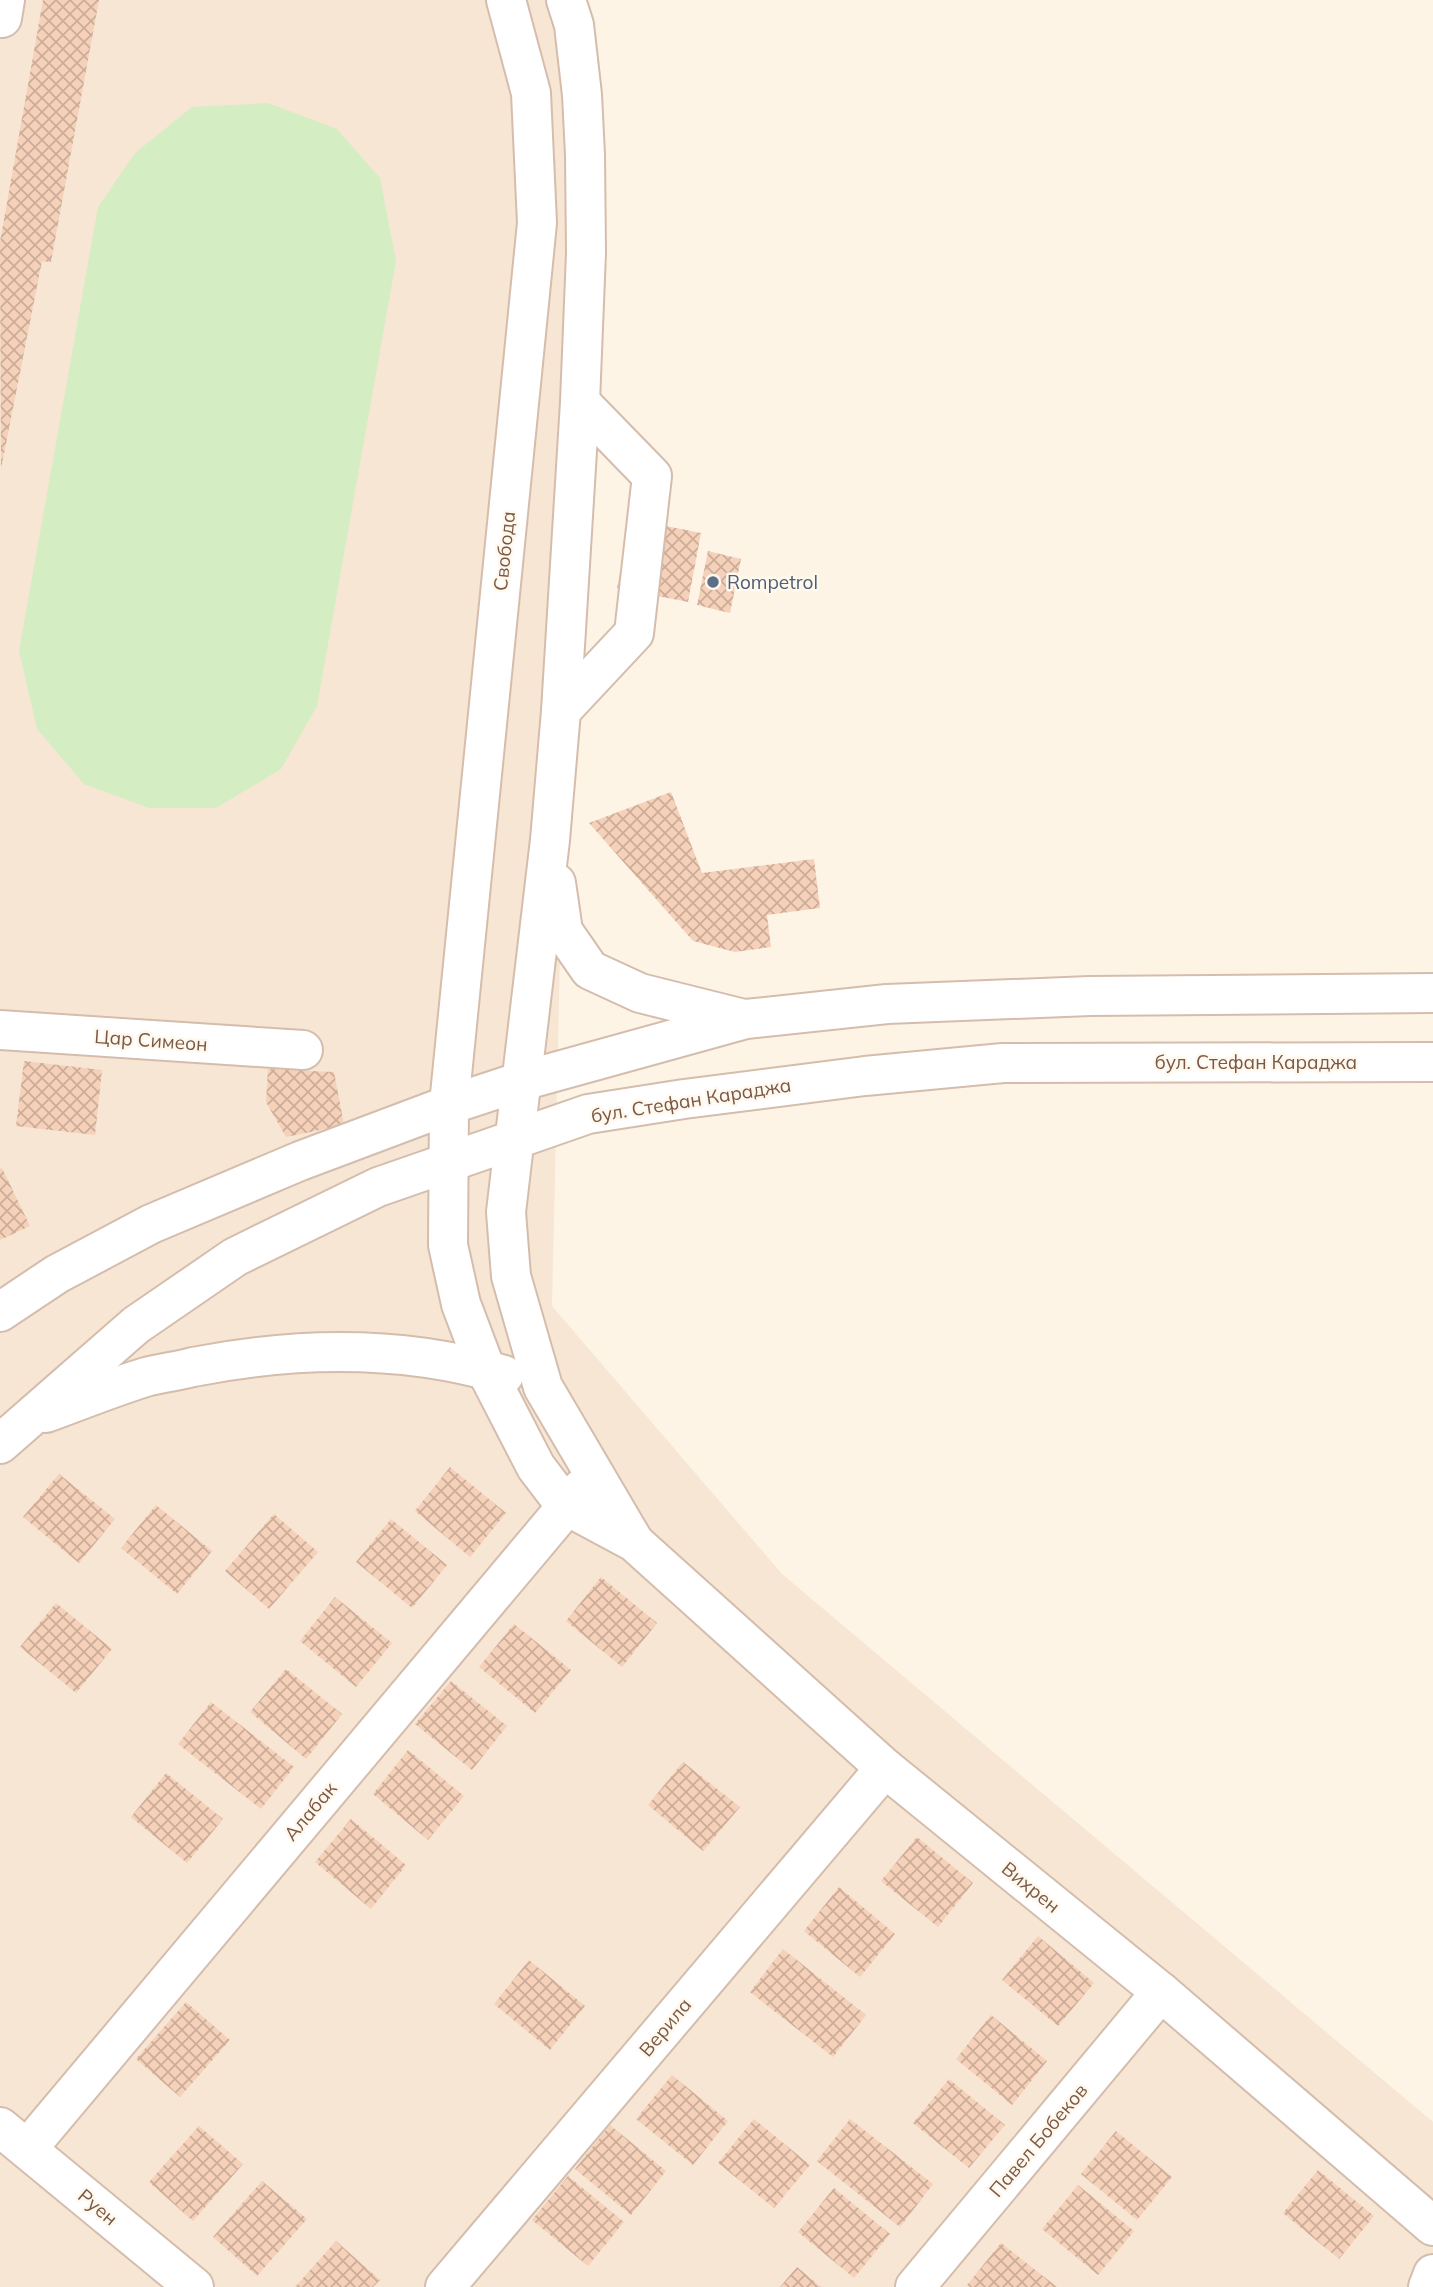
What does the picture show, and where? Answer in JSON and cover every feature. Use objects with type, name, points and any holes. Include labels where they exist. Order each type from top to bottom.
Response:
[{"type":"street","name":"Свобода","points":[[506,0],[531,93],[537,223],[449,1105],[448,1245],[461,1304],[486,1370],[536,1467],[565,1505]]},
{"type":"street","points":[[566,0],[574,25],[580,72],[585,155],[586,253],[580,402],[561,711],[550,840],[506,1212],[511,1276],[543,1387],[634,1542]]},
{"type":"street","points":[[561,711],[634,633],[652,476],[580,402]]},
{"type":"street","points":[[550,840],[563,931],[590,970],[640,993],[746,1020]]},
{"type":"street","points":[[0,1312],[57,1274],[151,1224],[300,1161],[449,1105],[522,1081],[746,1020],[887,1004],[1090,996],[1433,993]]},
{"type":"street","name":"Цар Симеон","points":[[0,1030],[303,1050]]},
{"type":"street","name":"бул. Стефан Караджа","points":[[12,1432],[136,1325],[235,1257],[378,1187],[588,1114],[865,1076],[990,1064],[1082,1061],[1433,1062]]},
{"type":"street","points":[[12,1432],[147,1377],[223,1361],[289,1354],[374,1352],[486,1370],[543,1387]]},
{"type":"street","name":"Алабак","points":[[14,2138],[594,1475]]},
{"type":"street","points":[[565,1505],[634,1542]]},
{"type":"street","name":"Вихрен","points":[[634,1542],[885,1768],[1161,1992],[1433,2227]]},
{"type":"street","name":"Верила","points":[[445,2287],[885,1768]]},
{"type":"street","name":"Павел Бобеков","points":[[915,2287],[1161,1992]]},
{"type":"street","name":"Руен","points":[[14,2138],[194,2287]]},
{"type":"street","points":[[1428,2287],[1433,2274]]},
{"type":"shaded area","points":[[0,0],[582,0],[552,1306],[782,1574],[1433,2122],[1433,2287],[0,2287]]},
{"type":"green space","points":[[268,103],[337,129],[380,178],[396,261],[317,706],[281,769],[216,808],[149,808],[84,784],[37,729],[19,651],[98,207],[135,153],[192,107]]},
{"type":"building","points":[[43,0],[99,0],[51,262],[42,261],[1,469],[0,242]]},
{"type":"building","points":[[631,519],[701,533],[688,602],[617,588]]},
{"type":"building","points":[[708,551],[741,559],[730,613],[697,605]]},
{"type":"building","points":[[671,792],[702,873],[814,859],[820,908],[767,915],[771,947],[735,952],[693,941],[589,823]]},
{"type":"building","points":[[24,1061],[102,1070],[95,1135],[16,1126]]},
{"type":"building","points":[[268,1069],[334,1072],[344,1125],[286,1137],[266,1102]]},
{"type":"building","points":[[2,1168],[30,1226],[0,1240],[0,1169]]},
{"type":"building","points":[[450,1467],[506,1513],[470,1557],[415,1511]]},
{"type":"building","points":[[59,1474],[115,1519],[79,1563],[23,1517]]},
{"type":"building","points":[[156,1505],[212,1551],[177,1594],[121,1548]]},
{"type":"building","points":[[274,1514],[318,1552],[269,1609],[225,1571]]},
{"type":"building","points":[[391,1519],[447,1565],[412,1608],[356,1562]]},
{"type":"building","points":[[601,1577],[657,1623],[622,1667],[566,1621]]},
{"type":"building","points":[[335,1597],[392,1643],[356,1687],[300,1641]]},
{"type":"building","points":[[56,1603],[112,1649],[76,1693],[20,1647]]},
{"type":"building","points":[[514,1624],[571,1670],[535,1713],[479,1667]]},
{"type":"building","points":[[286,1669],[342,1714],[306,1759],[250,1712]]},
{"type":"building","points":[[451,1681],[507,1726],[472,1770],[415,1724]]},
{"type":"building","points":[[211,1702],[294,1767],[261,1809],[178,1744]]},
{"type":"building","points":[[408,1750],[464,1796],[428,1840],[373,1794]]},
{"type":"building","points":[[683,1762],[740,1807],[703,1851],[648,1805]]},
{"type":"building","points":[[166,1773],[223,1819],[187,1863],[131,1817]]},
{"type":"building","points":[[351,1819],[406,1865],[371,1909],[315,1862]]},
{"type":"building","points":[[917,1837],[973,1883],[938,1927],[881,1881]]},
{"type":"building","points":[[839,1887],[895,1934],[860,1977],[804,1931]]},
{"type":"building","points":[[1038,1936],[1094,1983],[1058,2026],[1002,1980]]},
{"type":"building","points":[[783,1949],[866,2015],[833,2057],[750,1992]]},
{"type":"building","points":[[529,1960],[585,2006],[550,2050],[494,2004]]},
{"type":"building","points":[[186,2002],[230,2040],[180,2097],[136,2059]]},
{"type":"building","points":[[991,2015],[1047,2061],[1012,2105],[956,2059]]},
{"type":"building","points":[[672,2075],[728,2121],[693,2165],[636,2119]]},
{"type":"building","points":[[949,2079],[1005,2125],[969,2168],[913,2123]]},
{"type":"building","points":[[754,2119],[810,2165],[774,2208],[718,2163]]},
{"type":"building","points":[[850,2119],[933,2184],[900,2227],[817,2161]]},
{"type":"building","points":[[610,2125],[666,2171],[631,2215],[575,2169]]},
{"type":"building","points":[[199,2126],[243,2164],[193,2221],[149,2182]]},
{"type":"building","points":[[1116,2131],[1172,2177],[1137,2220],[1081,2174]]},
{"type":"building","points":[[1318,2170],[1374,2216],[1339,2259],[1283,2213]]},
{"type":"building","points":[[568,2176],[624,2222],[588,2266],[532,2220]]},
{"type":"building","points":[[262,2181],[307,2219],[257,2276],[213,2237]]},
{"type":"building","points":[[1078,2185],[1134,2231],[1098,2275],[1042,2229]]},
{"type":"building","points":[[834,2188],[890,2234],[854,2278],[798,2232]]},
{"type":"building","points":[[336,2241],[380,2280],[373,2287],[295,2287]]},
{"type":"building","points":[[1001,2243],[1057,2287],[967,2285]]},
{"type":"building","points":[[797,2267],[821,2287],[780,2287]]},
{"type":"place","name":"Rompetrol","points":[[713,582]]}]
